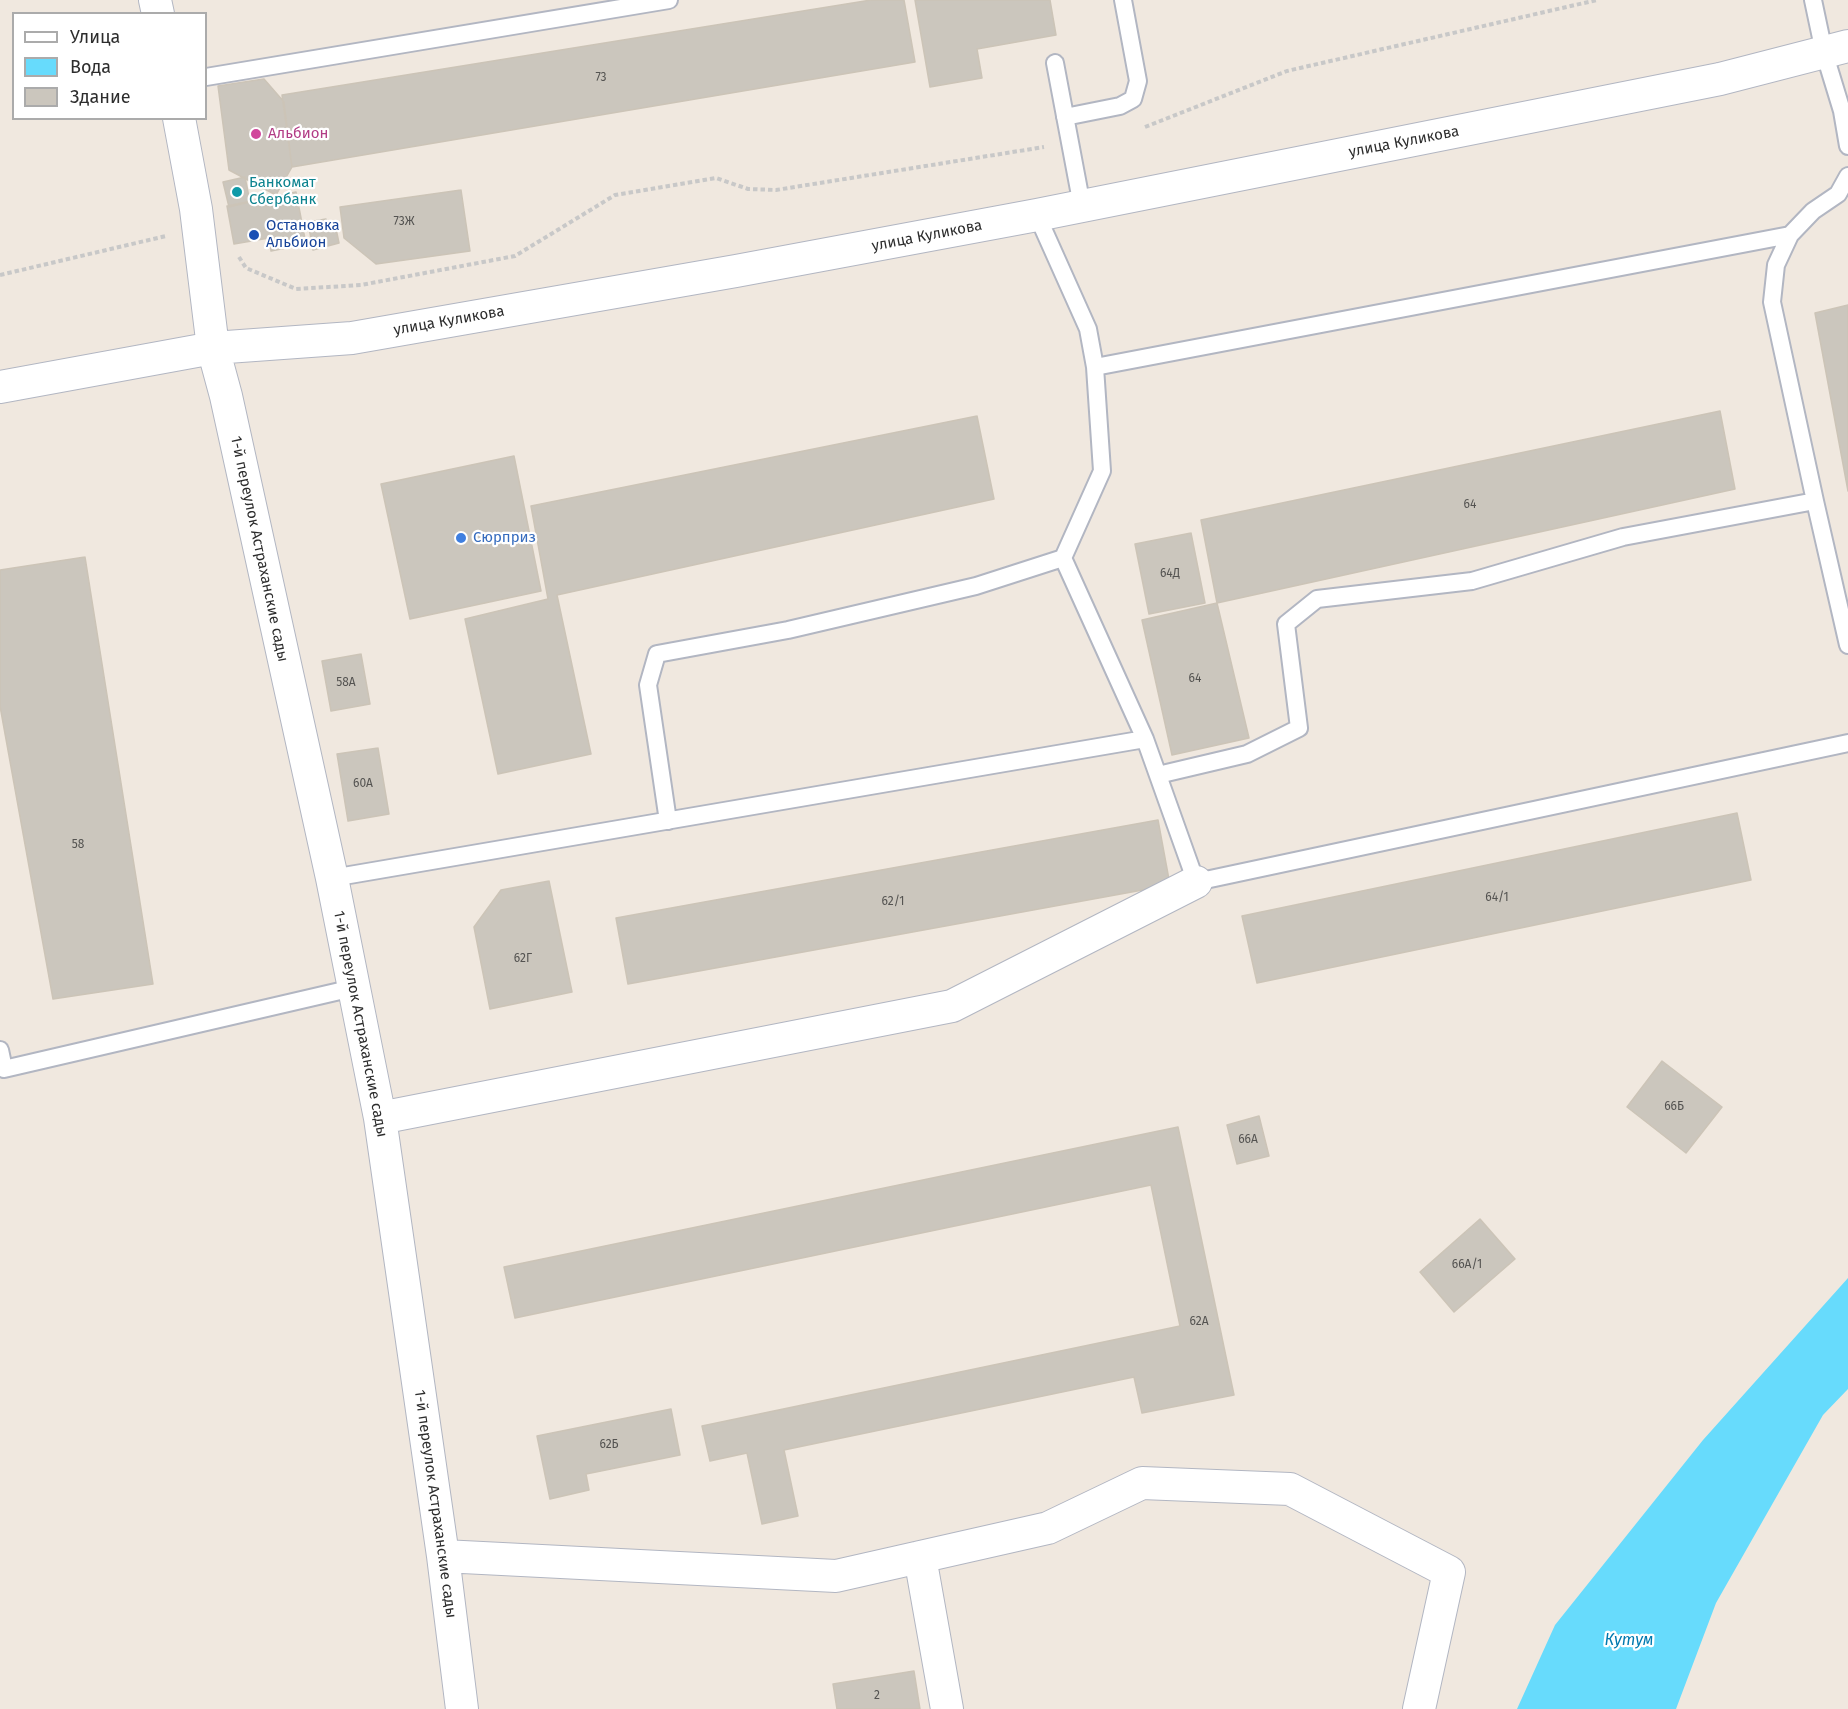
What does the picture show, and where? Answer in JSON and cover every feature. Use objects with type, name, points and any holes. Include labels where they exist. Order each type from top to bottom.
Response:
[{"type":"street","name":"улица Куликова","points":[[0,387],[213,348],[352,338],[736,272],[1083,206],[1720,79],[1836,49]]},
{"type":"street","name":"1-й переулок Астраханские сады","points":[[178,120],[198,229],[213,348],[226,396],[332,878],[380,1118],[443,1556],[462,1709]]},
{"type":"street","points":[[380,1118],[952,1006],[1196,882]]},
{"type":"street","points":[[443,1556],[836,1576],[1048,1528],[1142,1483],[1290,1489],[1449,1572],[1419,1709]]},
{"type":"street","points":[[920,1557],[947,1709]]},
{"type":"lane","points":[[207,77],[669,0]]},
{"type":"lane","points":[[1065,117],[1120,106],[1132,99],[1138,81],[1123,0]]},
{"type":"lane","points":[[1813,0],[1836,49],[1848,146]]},
{"type":"lane","points":[[1055,63],[1083,206]]},
{"type":"lane","points":[[1848,176],[1843,197],[1813,211],[1790,235],[1776,265],[1772,302],[1848,645]]},
{"type":"lane","points":[[668,821],[648,685],[657,654],[799,628],[976,586],[1063,558],[1102,471],[1095,367],[1088,329],[1037,215]]},
{"type":"lane","points":[[1095,367],[1790,235]]},
{"type":"lane","points":[[1158,775],[1247,754],[1299,728],[1286,624],[1317,599],[1472,581],[1623,537],[1815,501]]},
{"type":"lane","points":[[1063,558],[1145,739],[1196,882],[1848,743]]},
{"type":"lane","points":[[332,878],[1145,739]]},
{"type":"lane","points":[[0,1050],[4,1069],[353,988]]},
{"type":"path","points":[[1143,128],[1287,71],[1598,0]]},
{"type":"path","points":[[0,275],[216,225],[246,268],[296,289],[362,285],[515,256],[615,195],[716,178],[748,189],[776,190],[1070,142]]},
{"type":"water","name":"Кутум","points":[[1848,1278],[1848,1389],[1823,1415],[1716,1603],[1676,1709],[1517,1709],[1555,1625],[1703,1440]]},
{"type":"building","points":[[871,0],[904,0],[915,62],[292,167],[282,95]]},
{"type":"building","points":[[915,0],[1050,0],[1056,35],[977,49],[982,78],[930,87]]},
{"type":"building","name":"Альбион","points":[[264,79],[284,102],[292,167],[276,195],[229,170],[218,86]]},
{"type":"building","name":"Банкомат Сбербанк","points":[[245,177],[250,202],[229,207],[223,182]]},
{"type":"building","points":[[461,190],[470,251],[376,264],[344,238],[340,207]]},
{"type":"building","points":[[296,192],[306,244],[271,251],[269,238],[234,244],[227,206]]},
{"type":"building","points":[[326,219],[327,225],[335,224],[339,243],[313,250],[308,222]]},
{"type":"building","points":[[1848,305],[1848,491],[1815,313]]},
{"type":"building","points":[[1720,411],[1735,489],[1217,603],[1201,520]]},
{"type":"building","points":[[977,416],[994,499],[557,595],[591,754],[498,774],[465,619],[548,599],[531,506]]},
{"type":"building","name":"Сюрприз","points":[[514,456],[541,591],[410,619],[381,484]]},
{"type":"building","points":[[1191,533],[1205,603],[1149,614],[1135,544]]},
{"type":"building","points":[[85,557],[153,984],[53,999],[0,706],[0,570]]},
{"type":"building","points":[[1217,603],[1249,738],[1172,755],[1142,620]]},
{"type":"building","points":[[361,654],[370,704],[331,711],[322,661]]},
{"type":"building","points":[[378,748],[389,814],[348,821],[337,754]]},
{"type":"building","points":[[1737,813],[1751,880],[1257,983],[1242,916]]},
{"type":"building","points":[[1158,820],[1170,885],[628,984],[616,918]]},
{"type":"building","points":[[549,881],[572,992],[490,1009],[474,927],[501,890]]},
{"type":"building","points":[[1662,1061],[1722,1107],[1686,1153],[1627,1107]]},
{"type":"building","points":[[1259,1116],[1269,1156],[1237,1164],[1227,1125]]},
{"type":"building","points":[[1178,1127],[1234,1395],[1142,1413],[1134,1377],[784,1450],[798,1516],[762,1524],[747,1453],[710,1461],[702,1426],[1180,1326],[1151,1185],[515,1318],[504,1267]]},
{"type":"building","points":[[1480,1219],[1515,1259],[1454,1312],[1420,1272]]},
{"type":"building","points":[[671,1409],[680,1455],[586,1474],[589,1490],[550,1499],[537,1436]]},
{"type":"building","points":[[914,1671],[920,1709],[837,1709],[833,1684]]},
{"type":"place","name":"Альбион","points":[[256,134]]},
{"type":"place","name":"Банкомат Сбербанк","points":[[237,192]]},
{"type":"place","name":"Остановка Альбион","points":[[254,235]]},
{"type":"place","name":"Сюрприз","points":[[461,538]]}]
